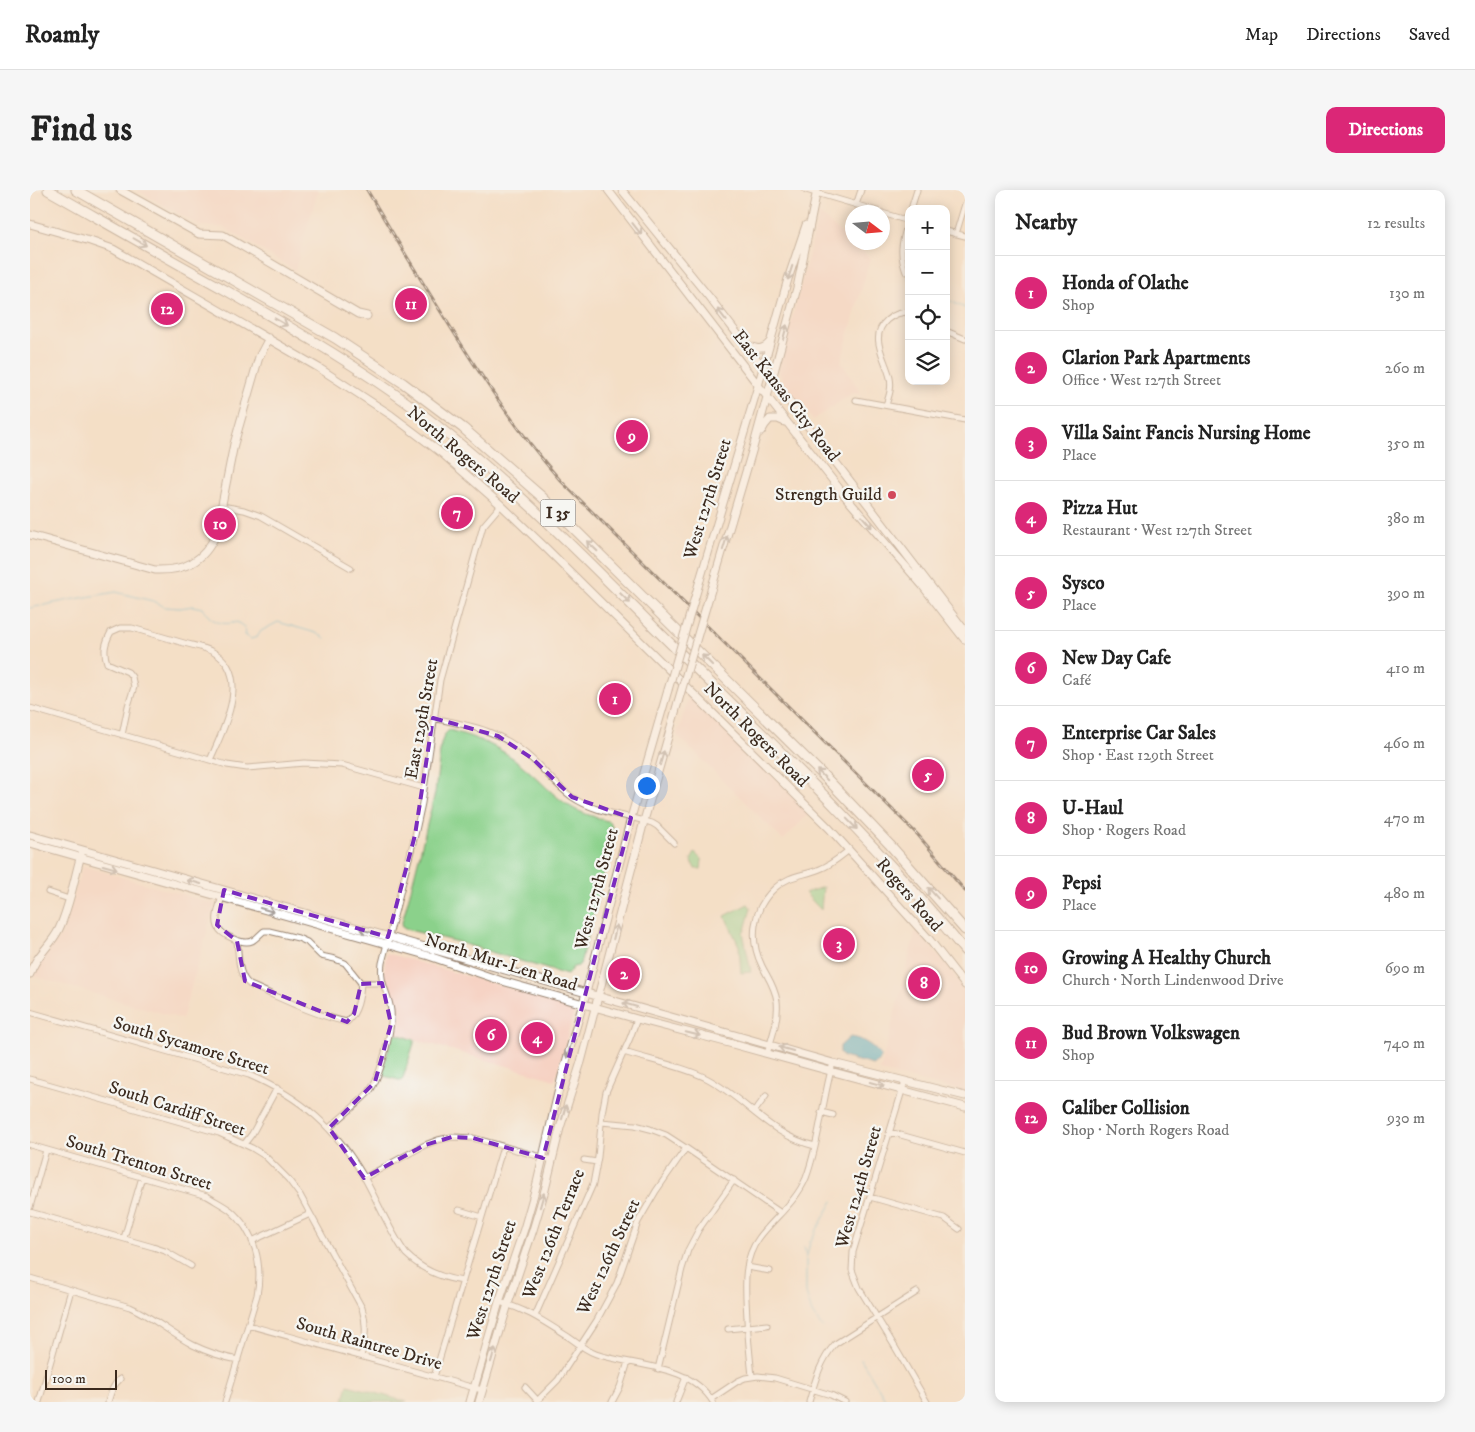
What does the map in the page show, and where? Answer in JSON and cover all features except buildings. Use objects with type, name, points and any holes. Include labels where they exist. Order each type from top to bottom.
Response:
[{"type":"highway","name":"I 35","points":[[48,190],[338,356],[429,419],[506,482],[823,794],[903,880],[965,951]]},
{"type":"highway","name":"I 35","points":[[76,190],[335,338],[403,383],[477,440],[549,504],[831,783],[890,845],[965,930]]},
{"type":"main road","points":[[120,190],[199,234],[223,235],[358,314],[367,316]]},
{"type":"main road","name":"East Kansas City Road","points":[[608,190],[849,501],[922,585],[965,640]]},
{"type":"main road","name":"East Kansas City Road","points":[[622,190],[684,265],[965,631]]},
{"type":"main road","name":"West 127th Street","points":[[470,1402],[499,1302],[536,1187],[562,1076],[586,993],[631,818],[788,279],[817,192]]},
{"type":"main road","name":"West 127th Street","points":[[479,1402],[508,1304],[534,1230],[560,1128],[599,996],[644,821],[754,448],[797,288],[817,192]]},
{"type":"main road","name":"North Rogers Road","points":[[30,224],[90,241],[113,250],[340,380],[444,454],[547,549],[748,747],[849,850]]},
{"type":"main road","points":[[30,534],[149,568],[180,569],[197,560],[210,546],[216,534],[234,444],[259,357],[268,338]]},
{"type":"main road","points":[[745,344],[761,349],[770,342]]},
{"type":"main road","points":[[754,448],[767,421],[774,418],[788,423]]},
{"type":"main road","name":"North Mur-Len Road","points":[[30,835],[223,894],[387,941],[599,996],[833,1063],[965,1096]]},
{"type":"main road","name":"North Mur-Len Road","points":[[30,843],[80,858],[223,894]]},
{"type":"main road","points":[[30,974],[33,959],[50,944],[59,930],[82,850]]},
{"type":"main road","name":"Rogers Road","points":[[849,850],[929,939],[965,985]]},
{"type":"main road","name":"North Mur-Len Road","points":[[387,941],[495,978],[582,1004],[965,1107]]},
{"type":"street","points":[[806,190],[853,205]]},
{"type":"street","points":[[856,205],[861,190]]},
{"type":"street","points":[[912,205],[916,190]]},
{"type":"street","points":[[956,234],[965,204]]},
{"type":"street","points":[[890,215],[905,218]]},
{"type":"street","points":[[950,232],[965,236]]},
{"type":"street","points":[[905,234],[901,248],[901,256],[905,269]]},
{"type":"street","points":[[886,405],[890,380],[878,343],[879,334],[882,326],[891,316],[905,312]]},
{"type":"street","points":[[950,333],[965,339]]},
{"type":"street","points":[[856,400],[965,420]]},
{"type":"street","name":"East 129th Street","points":[[382,982],[381,970],[387,941],[416,835],[440,680],[483,526],[501,505]]},
{"type":"street","points":[[222,506],[262,516],[351,568]]},
{"type":"street","points":[[122,735],[134,688],[132,677],[128,672],[107,663],[104,655],[106,642],[111,632],[120,628],[132,628],[214,653],[225,662],[232,673],[233,696],[222,732],[210,760]]},
{"type":"street","points":[[30,708],[227,765],[247,768],[304,763],[342,765],[424,788]]},
{"type":"street","points":[[433,718],[474,726],[498,736],[516,746],[532,759],[572,797],[588,805],[657,826],[674,843]]},
{"type":"street","points":[[767,1054],[778,1016],[777,1000],[771,981],[757,955],[754,937],[761,905],[774,889],[790,878],[829,865],[849,850]]},
{"type":"street","points":[[48,892],[69,899]]},
{"type":"street","points":[[223,894],[217,925],[219,930],[237,941],[253,941],[264,931],[269,931],[298,938],[307,942],[321,956],[345,963],[361,983],[360,996],[354,1014],[347,1022],[297,1005],[250,985],[242,976],[237,941]]},
{"type":"street","points":[[329,1128],[366,1094],[375,1082],[391,1024],[391,1008],[382,982],[361,983]]},
{"type":"street","name":"South Sycamore Street","points":[[30,1012],[249,1075],[276,1088],[305,1106],[329,1128],[346,1149],[402,1248],[411,1259],[430,1271],[463,1281]]},
{"type":"street","name":"West 126th Terrace","points":[[535,1316],[595,1176],[606,1092],[637,1019]]},
{"type":"street","points":[[624,1052],[694,1073],[709,1080],[784,1135],[815,1146]]},
{"type":"street","points":[[752,1376],[745,1281],[749,1257],[755,1244],[794,1199],[803,1183],[815,1146],[833,1063]]},
{"type":"street","name":"South Cardiff Street","points":[[30,1079],[218,1133],[244,1143],[265,1156],[282,1172],[300,1194],[362,1308],[366,1332],[361,1356]]},
{"type":"street","name":"West 124th Street","points":[[905,1081],[853,1252],[852,1264],[856,1282],[927,1402]]},
{"type":"street","points":[[244,1143],[252,1134],[276,1088]]},
{"type":"street","points":[[754,1112],[766,1096]]},
{"type":"street","points":[[821,1112],[833,1115]]},
{"type":"street","points":[[601,1122],[635,1125],[666,1135],[781,1213]]},
{"type":"street","points":[[890,1132],[965,1153]]},
{"type":"street","points":[[364,1178],[425,1145],[445,1138],[473,1138],[552,1160]]},
{"type":"street","name":"South Trenton Street","points":[[30,1145],[200,1194],[221,1204],[241,1221],[258,1256],[259,1278],[257,1295],[225,1402]]},
{"type":"street","points":[[434,1377],[503,1147]]},
{"type":"street","name":"West 126th Street","points":[[525,1388],[537,1401],[558,1380],[612,1294],[634,1232],[645,1210],[686,1148]]},
{"type":"street","points":[[30,1207],[46,1150]]},
{"type":"street","points":[[584,1160],[597,1162]]},
{"type":"street","points":[[124,1238],[142,1177]]},
{"type":"street","points":[[658,1369],[688,1250],[699,1229],[734,1180]]},
{"type":"street","points":[[870,1197],[944,1218],[959,1229]]},
{"type":"street","points":[[459,1210],[482,1217]]},
{"type":"street","points":[[30,1212],[165,1251],[191,1266]]},
{"type":"street","points":[[252,1241],[310,1214]]},
{"type":"street","points":[[747,1267],[770,1272]]},
{"type":"street","points":[[30,1278],[130,1307],[145,1314],[192,1344],[210,1352],[238,1360]]},
{"type":"street","points":[[39,1402],[71,1290]]},
{"type":"street","points":[[809,1402],[820,1366],[830,1349],[843,1338],[917,1292]]},
{"type":"street","points":[[499,1302],[535,1316],[596,1354],[686,1377],[699,1386],[712,1400],[738,1381],[752,1376],[764,1376],[840,1398],[845,1402]]},
{"type":"street","name":"South Raintree Drive","points":[[248,1325],[482,1390]]},
{"type":"street","points":[[728,1329],[767,1325]]},
{"type":"street","points":[[612,1402],[620,1387],[628,1362]]},
{"type":"street","points":[[676,1402],[686,1377]]},
{"type":"street","points":[[108,1402],[115,1383],[120,1379]]},
{"type":"highlighted area","points":[[433,718],[498,736],[533,759],[572,797],[631,818],[543,1158],[473,1138],[452,1137],[425,1145],[364,1178],[329,1128],[375,1082],[391,1024],[382,983],[361,984],[354,1014],[347,1022],[245,981],[237,941],[217,925],[224,890],[388,937],[415,835]]},
{"type":"shaded area","points":[[137,190],[318,190],[295,270],[223,227],[200,226]]},
{"type":"shaded area","points":[[819,214],[845,236],[845,250],[861,250],[870,258],[841,362],[862,394],[852,393],[813,420],[783,381],[779,369]]},
{"type":"shaded area","points":[[690,694],[810,813],[783,840],[677,735]]},
{"type":"shaded area","points":[[83,866],[215,904],[182,1019],[34,976],[43,958],[62,934]]},
{"type":"shaded area","points":[[916,930],[951,970],[965,992],[965,1092],[880,1071]]},
{"type":"shaded area","points":[[386,953],[569,1005],[574,1012],[555,1080],[393,1033],[395,1018],[393,999],[384,973]]},
{"type":"green space","points":[[449,730],[470,736],[498,749],[515,760],[571,807],[585,814],[610,822],[614,836],[580,964],[573,967],[567,975],[458,942],[405,929],[401,926],[435,793],[441,744],[444,735]]},
{"type":"green space","points":[[695,853],[702,860],[701,869],[695,869],[691,860]]},
{"type":"green space","points":[[823,887],[821,910],[805,893]]},
{"type":"green space","points":[[748,904],[751,908],[743,932],[751,972],[741,973],[739,946],[725,916]]},
{"type":"green space","points":[[393,1033],[415,1040],[402,1081],[381,1075]]},
{"type":"green space","points":[[348,1385],[407,1402],[343,1402]]},
{"type":"water","points":[[850,1037],[863,1041],[875,1049],[881,1056],[879,1062],[873,1065],[843,1057],[840,1053],[840,1046]]},
{"type":"waterway","points":[[950,301],[965,308]]},
{"type":"waterway","points":[[30,608],[116,592],[153,601],[165,607],[180,608],[193,606],[202,608],[209,617],[217,622],[237,622],[244,627],[245,635],[251,639],[257,637],[261,631],[278,622],[316,633],[325,638]]},
{"type":"waterway","points":[[822,1327],[812,1313],[806,1293],[806,1260],[810,1242],[833,1201]]},
{"type":"waterway","points":[[804,1247],[806,1254]]},
{"type":"waterway","points":[[861,1359],[887,1402]]},
{"type":"railway","points":[[367,190],[486,382],[514,423],[560,480],[918,835],[965,891]]},
{"type":"place","name":"Bud Brown Volkswagen","points":[[411,304]]},
{"type":"place","name":"Caliber Collision","points":[[167,309]]},
{"type":"place","name":"Pepsi","points":[[632,436]]},
{"type":"place","name":"Strength Guild","points":[[892,495]]},
{"type":"place","name":"Enterprise Car Sales","points":[[457,513]]},
{"type":"place","name":"Growing A Healthy Church","points":[[220,524]]},
{"type":"place","name":"Honda of Olathe","points":[[615,699]]},
{"type":"place","name":"Sysco","points":[[928,775]]},
{"type":"place","name":"Villa Saint Fancis Nursing Home","points":[[839,944]]},
{"type":"place","name":"Clarion Park Apartments","points":[[624,974]]},
{"type":"place","name":"U-Haul","points":[[924,983]]},
{"type":"place","name":"New Day Cafe","points":[[491,1035]]},
{"type":"place","name":"Pizza Hut","points":[[537,1038]]}]
